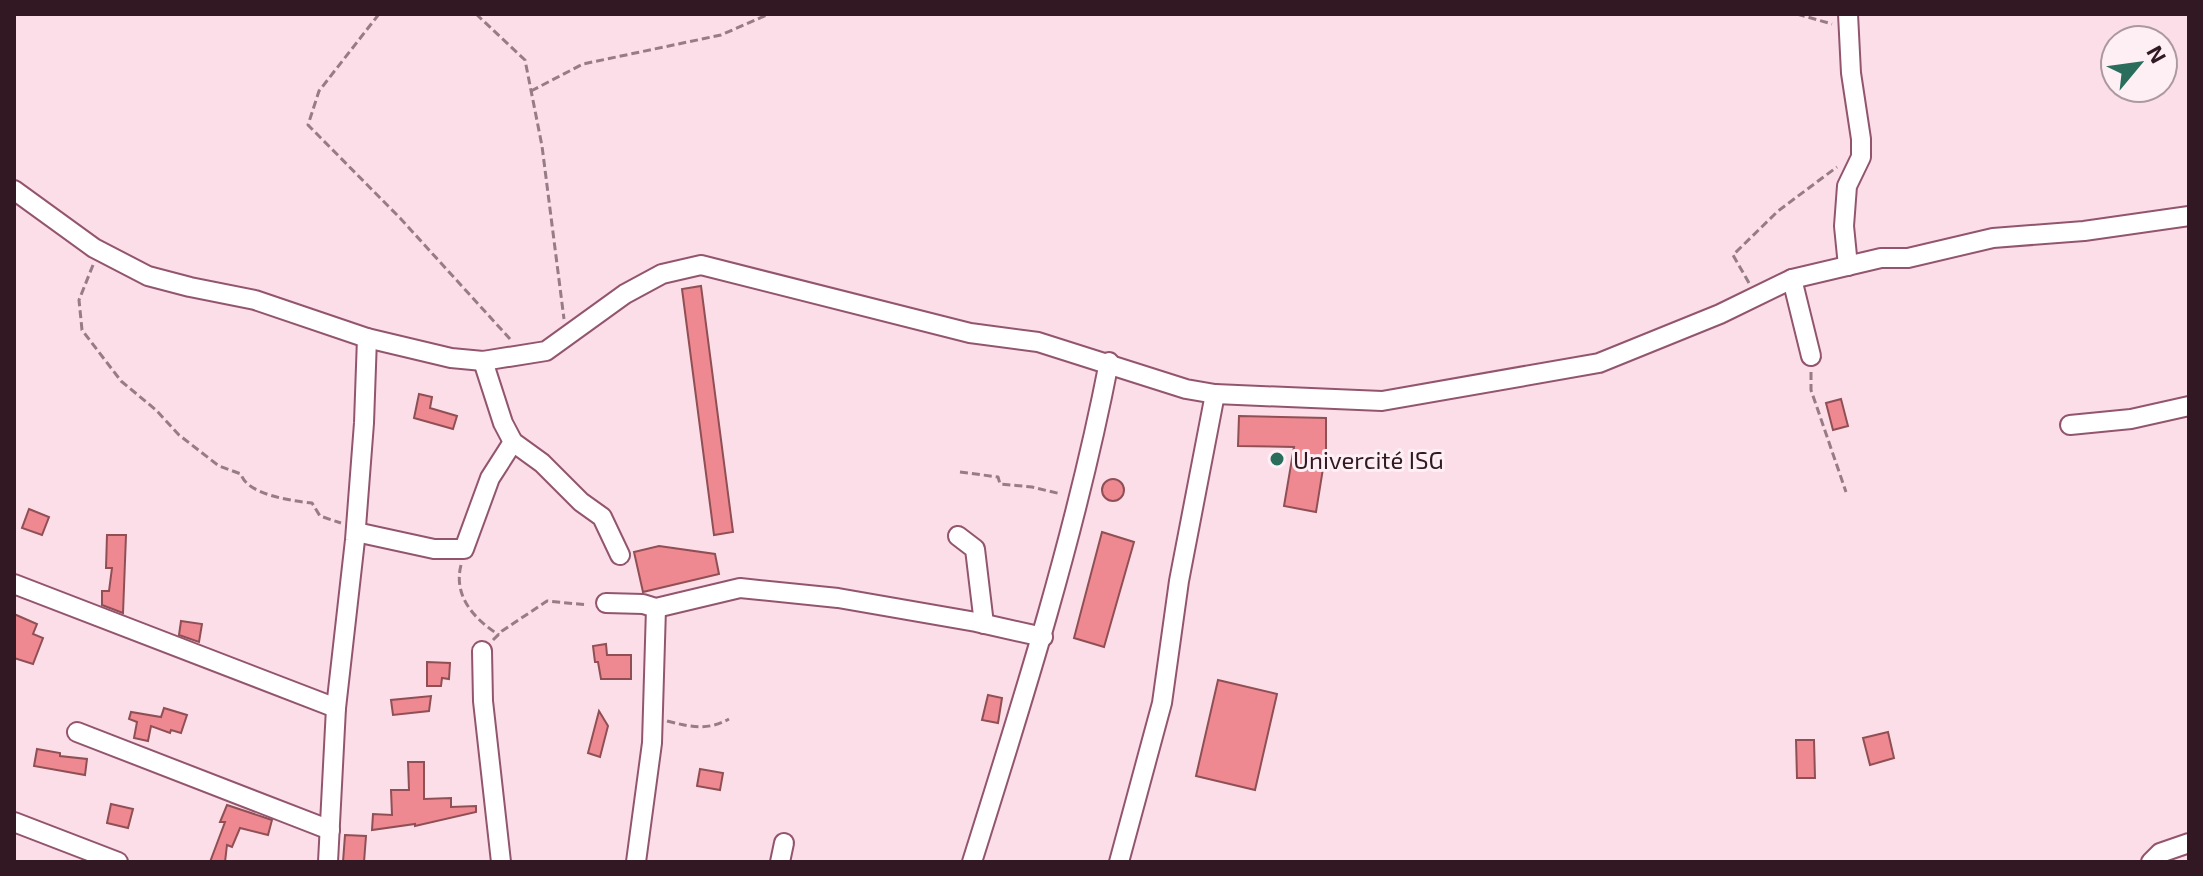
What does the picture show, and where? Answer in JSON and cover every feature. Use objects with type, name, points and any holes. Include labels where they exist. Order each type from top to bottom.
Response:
[{"type":"street","points":[[1848,20],[1851,73],[1861,139],[1861,157],[1847,186],[1844,226],[1848,266]]},
{"type":"street","points":[[15,193],[99,251],[148,276],[255,300],[367,338],[451,358],[483,361],[546,351],[625,294],[662,274],[701,265],[970,333],[1038,342],[1109,362],[1186,389],[1215,394],[1382,401],[1599,363],[1757,297],[1766,289],[1792,279],[1881,258],[1908,258],[1993,238],[2084,231],[2189,216]]},
{"type":"street","points":[[1792,279],[1811,356]]},
{"type":"street","points":[[328,862],[336,708],[356,529],[367,338]]},
{"type":"street","points":[[483,361],[503,423],[513,442],[542,463],[581,502],[602,517],[620,555]]},
{"type":"street","points":[[972,862],[1043,637],[1095,436],[1109,362]]},
{"type":"street","points":[[1119,862],[1162,703],[1179,581],[1215,394]]},
{"type":"street","points":[[2070,425],[2131,419],[2189,406]]},
{"type":"street","points":[[356,529],[434,549],[464,549],[490,478],[513,442]]},
{"type":"street","points":[[958,536],[975,549],[984,624]]},
{"type":"street","points":[[14,584],[336,708]]},
{"type":"street","points":[[606,603],[643,604],[656,608],[740,588],[838,598],[1043,637]]},
{"type":"street","points":[[636,862],[652,743],[656,608]]},
{"type":"street","points":[[482,651],[483,701],[501,862]]},
{"type":"street","points":[[77,732],[330,830]]},
{"type":"street","points":[[14,822],[118,862]]},
{"type":"street","points":[[780,862],[784,843]]},
{"type":"street","points":[[2151,862],[2160,853],[2189,843]]},
{"type":"path","points":[[379,14],[319,91],[308,125],[400,218],[525,356]]},
{"type":"path","points":[[476,14],[525,60],[542,146],[566,335]]},
{"type":"path","points":[[531,91],[583,64],[721,35],[769,14]]},
{"type":"path","points":[[1797,14],[1848,20]]},
{"type":"path","points":[[1757,297],[1733,255],[1778,211],[1837,167],[1861,157]]},
{"type":"path","points":[[99,251],[79,300],[82,330],[121,381],[195,448],[219,466],[241,474],[243,481],[256,491],[312,503],[320,516],[356,529]]},
{"type":"path","points":[[1811,356],[1811,390],[1846,492]]},
{"type":"path","points":[[960,472],[987,474],[998,477],[1000,484],[1032,487],[1077,498]]},
{"type":"path","points":[[464,549],[457,577],[464,601],[479,622],[499,635]]},
{"type":"path","points":[[482,651],[547,601],[582,605],[606,603]]},
{"type":"path","points":[[652,716],[702,728],[713,728],[729,719]]},
{"type":"building","points":[[701,286],[733,532],[714,535],[682,289]]},
{"type":"building","points":[[419,394],[432,397],[430,408],[457,416],[453,429],[414,418]]},
{"type":"building","points":[[1841,399],[1848,426],[1833,430],[1826,403]]},
{"type":"building","points":[[1239,416],[1326,418],[1326,450],[1316,512],[1284,506],[1294,447],[1238,446]]},
{"type":"building","points":[[1113,479],[1121,482],[1124,490],[1121,498],[1113,501],[1105,498],[1102,490],[1105,482]]},
{"type":"building","points":[[29,509],[49,517],[42,535],[22,528]]},
{"type":"building","points":[[1102,532],[1134,542],[1104,647],[1074,638]]},
{"type":"building","points":[[107,535],[126,535],[123,613],[102,605],[102,591],[109,591],[112,568],[106,568]]},
{"type":"building","points":[[659,546],[715,554],[719,574],[643,592],[634,552]]},
{"type":"building","points":[[14,614],[37,624],[33,634],[43,638],[33,664],[14,658]]},
{"type":"building","points":[[181,621],[202,624],[199,642],[179,635]]},
{"type":"building","points":[[606,644],[607,655],[631,655],[631,679],[601,679],[593,646]]},
{"type":"building","points":[[427,662],[450,663],[449,679],[442,678],[441,686],[427,686]]},
{"type":"building","points":[[1218,680],[1277,694],[1255,790],[1196,776]]},
{"type":"building","points":[[988,695],[1002,698],[998,723],[982,720]]},
{"type":"building","points":[[431,696],[429,711],[393,715],[391,700]]},
{"type":"building","points":[[164,708],[187,715],[181,733],[171,730],[170,733],[151,726],[148,741],[134,738],[137,722],[129,719],[131,712],[161,717]]},
{"type":"building","points":[[599,711],[608,726],[600,757],[588,753]]},
{"type":"building","points":[[1888,732],[1894,758],[1870,765],[1863,738]]},
{"type":"building","points":[[1796,740],[1814,740],[1815,778],[1797,778]]},
{"type":"building","points":[[37,749],[87,759],[85,775],[34,766]]},
{"type":"building","points":[[408,762],[424,762],[424,799],[451,798],[451,807],[476,806],[476,812],[415,826],[372,830],[373,814],[392,815],[391,790],[409,790]]},
{"type":"building","points":[[700,769],[723,773],[720,790],[697,786]]},
{"type":"building","points":[[111,804],[133,809],[128,828],[107,823]]},
{"type":"building","points":[[227,805],[272,820],[268,835],[240,828],[232,847],[227,845],[225,862],[210,862],[225,822],[220,822]]},
{"type":"building","points":[[345,835],[366,836],[364,862],[343,862]]},
{"type":"place","name":"Univercité ISG","points":[[1277,459]]}]
